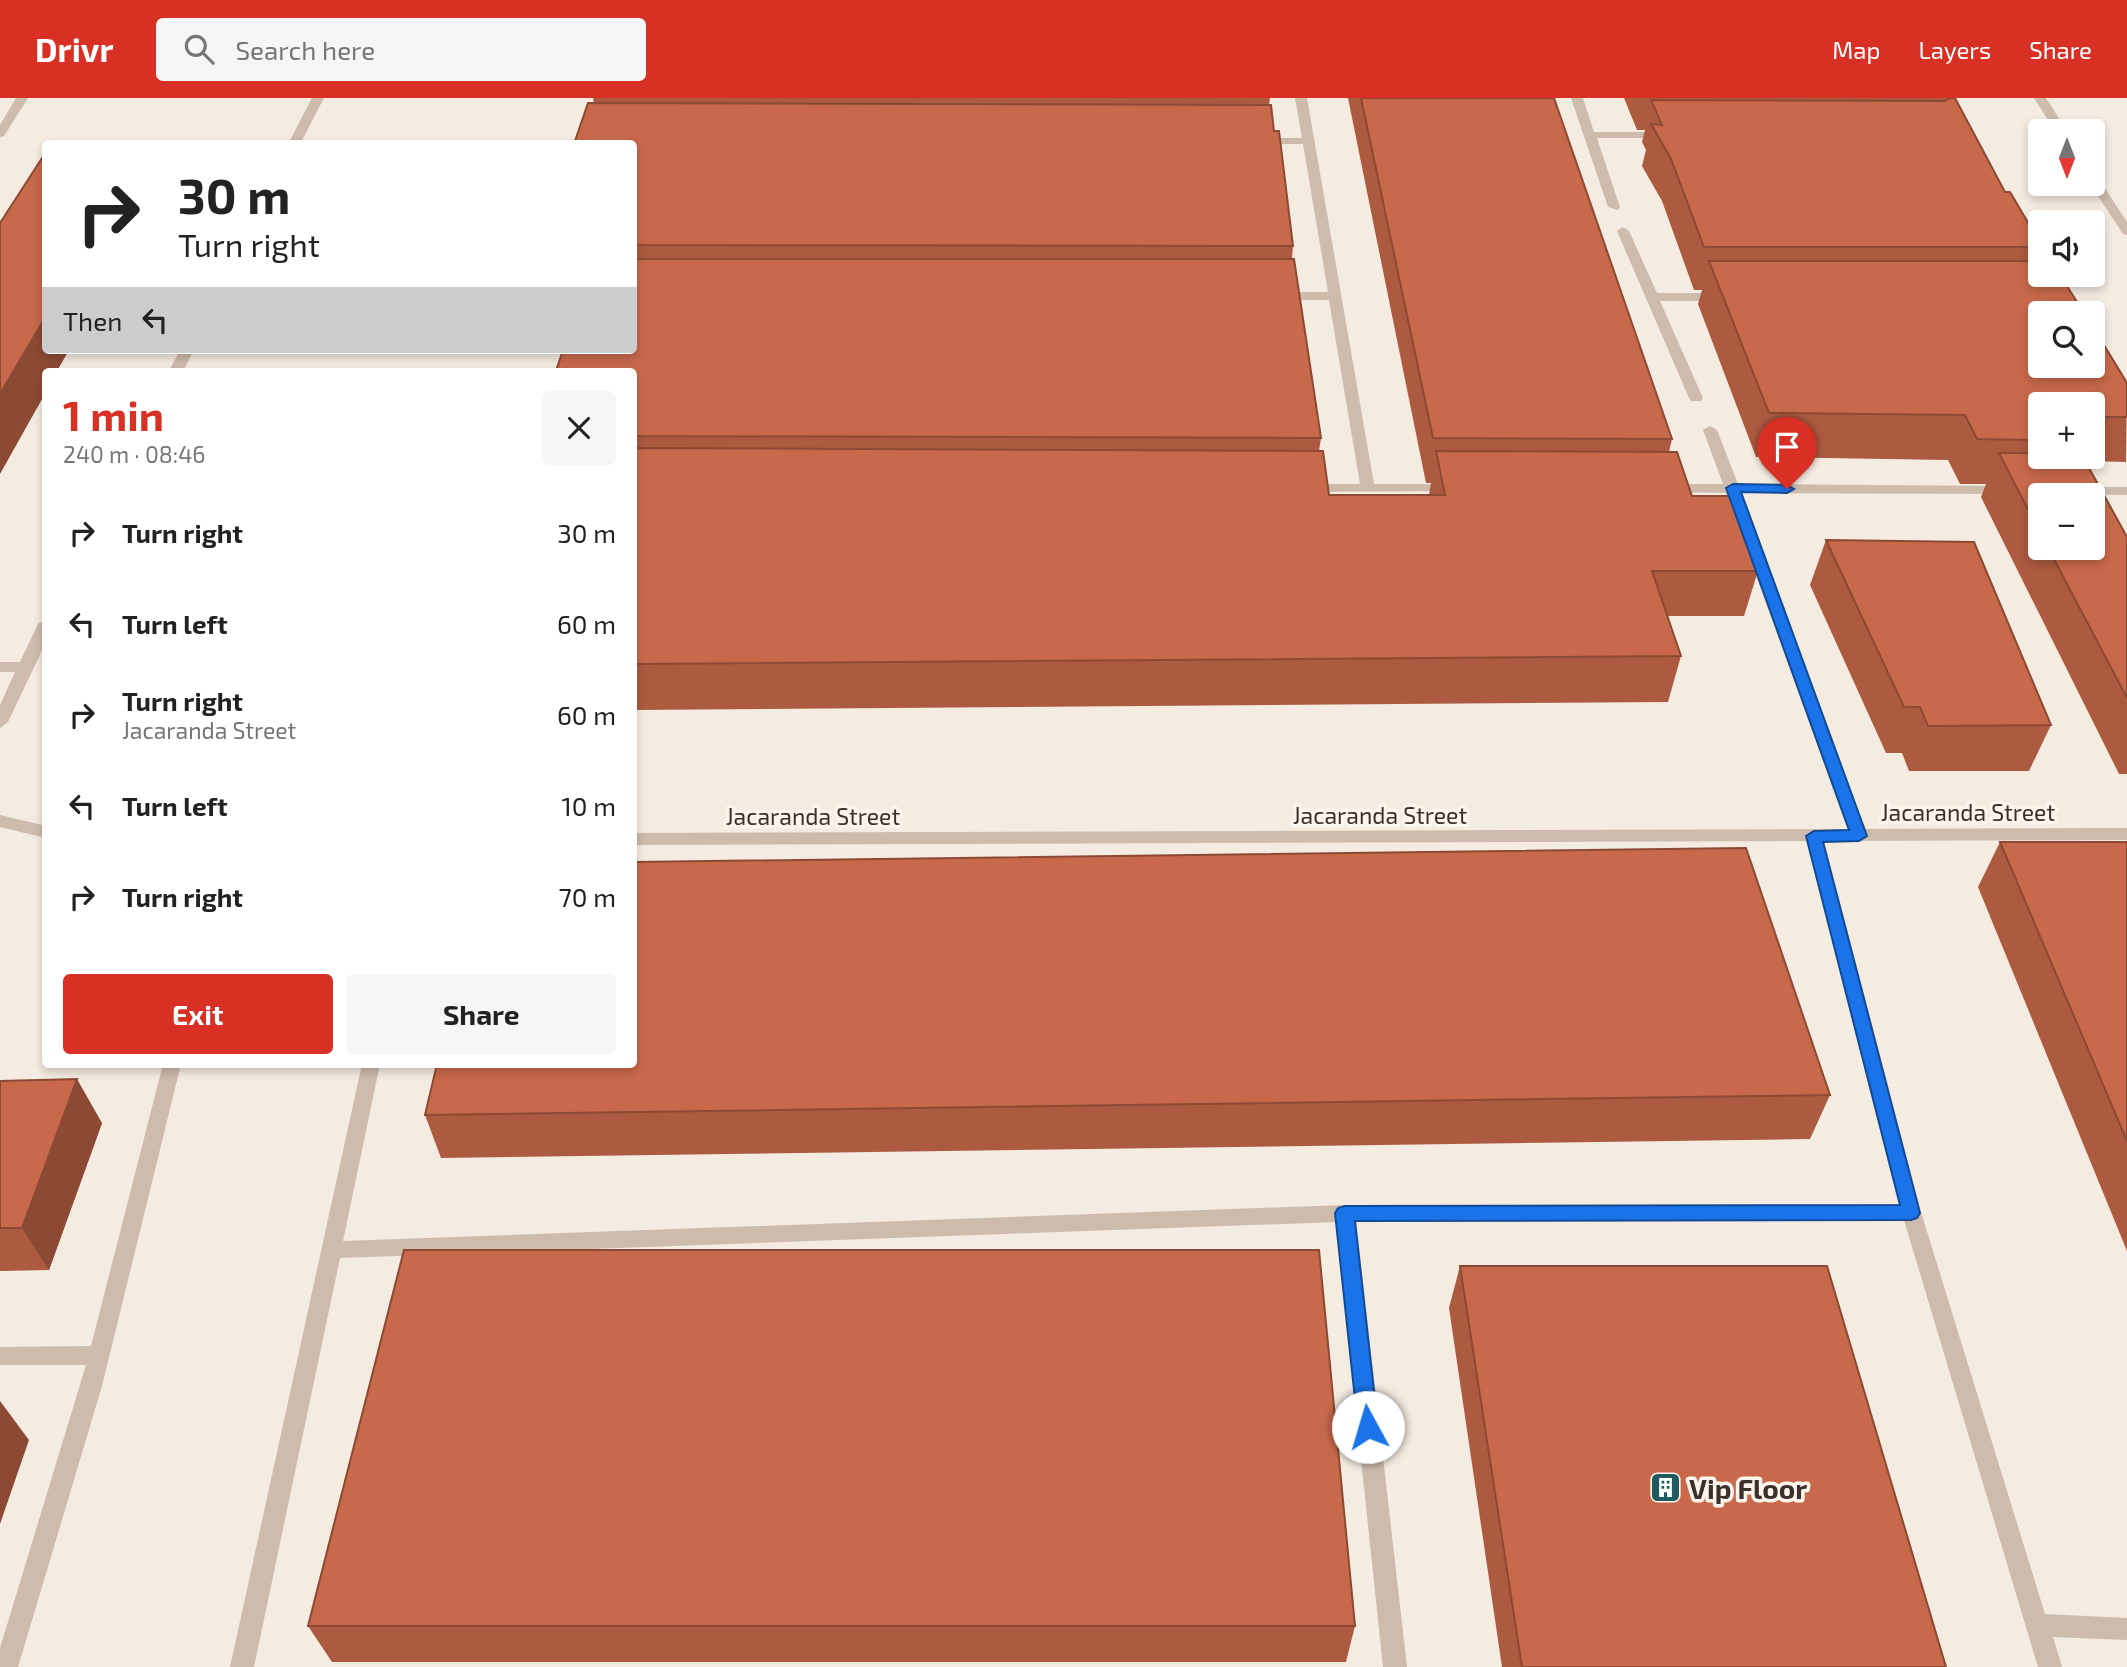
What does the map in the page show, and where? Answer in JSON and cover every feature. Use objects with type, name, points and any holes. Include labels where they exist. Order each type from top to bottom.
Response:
[{"type":"street","points":[[0,134],[22,98]]},
{"type":"street","points":[[296,140],[318,98]]},
{"type":"street","points":[[1301,98],[1368,488]]},
{"type":"street","points":[[1577,98],[1614,207]]},
{"type":"street","points":[[2040,98],[2054,119]]},
{"type":"street","points":[[1589,135],[1685,135]]},
{"type":"street","points":[[1240,141],[1310,141]]},
{"type":"street","points":[[2104,196],[2127,231]]},
{"type":"street","points":[[1623,231],[1696,398]]},
{"type":"street","points":[[1267,296],[1336,296]]},
{"type":"street","points":[[1652,298],[1734,297]]},
{"type":"street","points":[[1710,430],[1859,836]]},
{"type":"street","points":[[1285,488],[1462,488]]},
{"type":"street","points":[[1652,488],[2018,490]]},
{"type":"street","points":[[2105,491],[2127,491]]},
{"type":"street","points":[[0,722],[23,667],[42,631]]},
{"type":"street","points":[[0,667],[23,667]]},
{"type":"street","points":[[0,821],[42,831]]},
{"type":"street","name":"Jacaranda Street","points":[[637,839],[2127,834]]},
{"type":"street","points":[[1814,836],[1911,1213],[2050,1667]]},
{"type":"street","points":[[6,1667],[98,1355],[171,1068]]},
{"type":"street","points":[[242,1667],[370,1068]]},
{"type":"street","points":[[333,1250],[1345,1213],[1911,1213]]},
{"type":"street","points":[[1345,1213],[1395,1667]]},
{"type":"street","points":[[0,1356],[98,1355]]},
{"type":"street","points":[[2036,1625],[2127,1629]]},
{"type":"building","points":[[1361,98],[1554,98],[1672,439],[1433,438]]},
{"type":"building","points":[[1955,98],[2005,192],[2010,192],[2028,223],[2028,247],[1704,247],[1671,159],[1651,124],[1662,125],[1651,100],[1945,101]]},
{"type":"building","points":[[588,103],[1271,105],[1274,131],[1279,131],[1293,246],[637,245],[637,140],[575,140]]},
{"type":"building","points":[[42,158],[42,323],[0,394],[0,223]]},
{"type":"building","points":[[637,259],[1294,259],[1321,438],[637,436],[637,368],[557,368],[562,354],[637,354]]},
{"type":"building","points":[[1709,261],[2028,261],[2028,287],[2068,287],[2076,301],[2028,301],[2028,378],[2105,378],[2105,347],[2127,383],[2127,417],[2105,417],[2105,392],[2028,392],[2028,440],[1977,439],[1965,415],[1769,413]]},
{"type":"building","points":[[637,448],[1323,451],[1329,495],[1445,495],[1436,451],[1677,452],[1692,496],[1730,496],[1758,571],[1652,571],[1681,656],[637,664]]},
{"type":"building","points":[[1999,453],[2028,453],[2028,469],[2090,469],[2097,483],[2028,483],[2028,510]]},
{"type":"building","points":[[2105,497],[2127,537],[2127,698],[2054,560],[2105,560]]},
{"type":"building","points":[[1826,540],[1974,542],[2051,725],[1928,726],[1920,707],[1904,707]]},
{"type":"building","points":[[2000,842],[2127,842],[2127,1141]]},
{"type":"building","points":[[1746,848],[1830,1095],[425,1115],[436,1068],[637,1068],[637,862]]},
{"type":"building","points":[[77,1079],[22,1228],[0,1228],[0,1081]]},
{"type":"building","points":[[404,1250],[1319,1250],[1355,1626],[308,1626]]},
{"type":"building","name":"Vip Floor","points":[[1460,1266],[1827,1266],[1946,1667],[1522,1667]]},
{"type":"place","name":"Vip Floor","points":[[1666,1488]]},
{"type":"route","points":[[1368,1427],[1345,1213],[1911,1213],[1814,836],[1859,836],[1733,488],[1787,489]]}]
